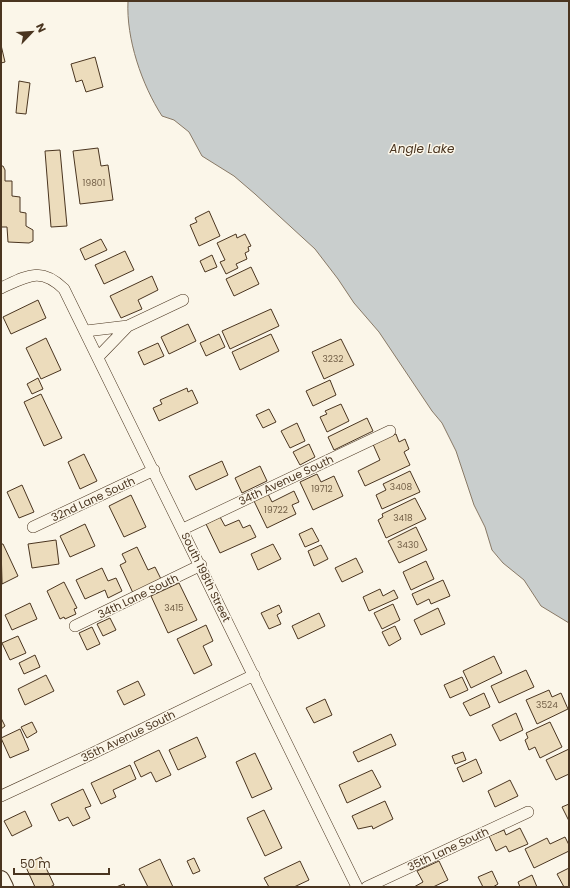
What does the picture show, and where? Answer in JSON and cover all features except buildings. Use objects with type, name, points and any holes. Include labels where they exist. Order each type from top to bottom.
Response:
[{"type":"main road","points":[[1,879],[5,887]]},
{"type":"street","name":"South 198th Street","points":[[1,288],[24,278],[45,275],[52,278],[64,290],[86,331],[201,565],[357,887]]},
{"type":"street","points":[[86,331],[128,326],[183,300]]},
{"type":"street","points":[[98,357],[128,326]]},
{"type":"street","name":"34th Avenue South","points":[[183,529],[390,431]]},
{"type":"street","name":"32nd Lane South","points":[[33,527],[154,470]]},
{"type":"street","name":"34th Lane South","points":[[75,626],[201,565]]},
{"type":"street","name":"35th Avenue South","points":[[1,796],[254,675]]},
{"type":"street","name":"35th Lane South","points":[[367,887],[528,812]]},
{"type":"water","name":"Angle Lake","points":[[128,1],[569,1],[569,623],[541,606],[524,580],[503,563],[492,550],[485,527],[474,505],[456,451],[442,423],[432,411],[379,332],[354,303],[315,249],[234,176],[202,156],[189,132],[174,120],[162,116],[148,90],[137,61],[130,31]]}]
